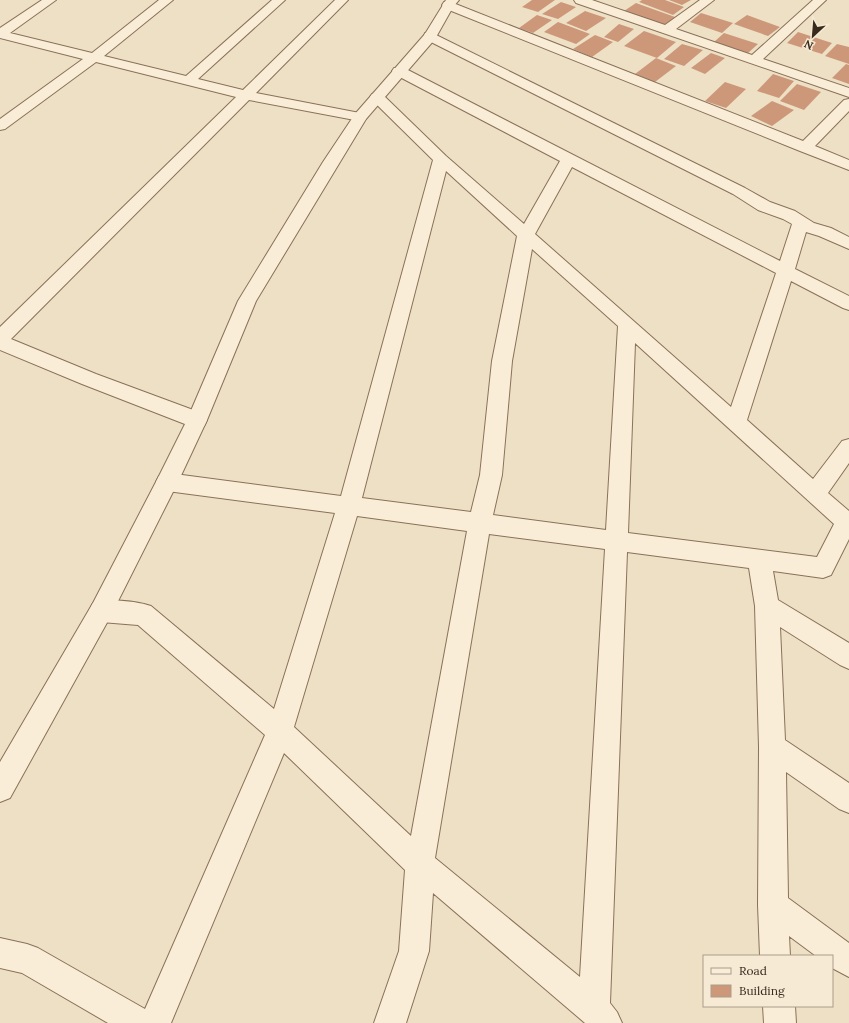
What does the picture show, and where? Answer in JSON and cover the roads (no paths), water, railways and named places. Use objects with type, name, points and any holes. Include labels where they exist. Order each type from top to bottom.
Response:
[{"type":"street","points":[[0,34],[50,0]]},
{"type":"street","points":[[0,126],[93,58],[167,0]]},
{"type":"street","points":[[189,80],[279,0]]},
{"type":"street","points":[[0,338],[342,0]]},
{"type":"street","points":[[580,0],[849,93]]},
{"type":"street","points":[[666,30],[708,0]]},
{"type":"street","points":[[754,60],[820,0]]},
{"type":"street","points":[[0,788],[101,611],[167,482],[196,420],[247,301],[360,117],[430,36],[451,3],[849,165]]},
{"type":"street","points":[[0,34],[93,58],[247,94],[360,117]]},
{"type":"street","points":[[430,36],[739,191],[764,206],[789,215],[808,227],[825,232],[849,244]]},
{"type":"street","points":[[399,71],[849,304]]},
{"type":"street","points":[[167,482],[823,568],[847,523],[627,324],[441,159],[378,97]]},
{"type":"street","points":[[805,148],[849,103]]},
{"type":"street","points":[[390,1023],[414,951],[420,864],[480,522],[491,475],[502,361],[526,235],[569,158]]},
{"type":"street","points":[[155,1023],[280,731],[349,505],[441,159]]},
{"type":"street","points":[[736,423],[801,223]]},
{"type":"street","points":[[600,1016],[616,540],[627,324]]},
{"type":"street","points":[[0,342],[89,380],[196,420]]},
{"type":"street","points":[[815,494],[849,446]]},
{"type":"street","points":[[759,559],[767,606],[772,747],[773,906],[775,955]]},
{"type":"street","points":[[767,606],[849,657]]},
{"type":"street","points":[[101,611],[143,614],[280,731],[420,864],[600,1016]]},
{"type":"street","points":[[772,747],[849,799]]},
{"type":"street","points":[[773,906],[849,962]]},
{"type":"street","points":[[0,953],[27,959],[139,1023]]},
{"type":"street","points":[[779,1007],[780,1023]]}]
